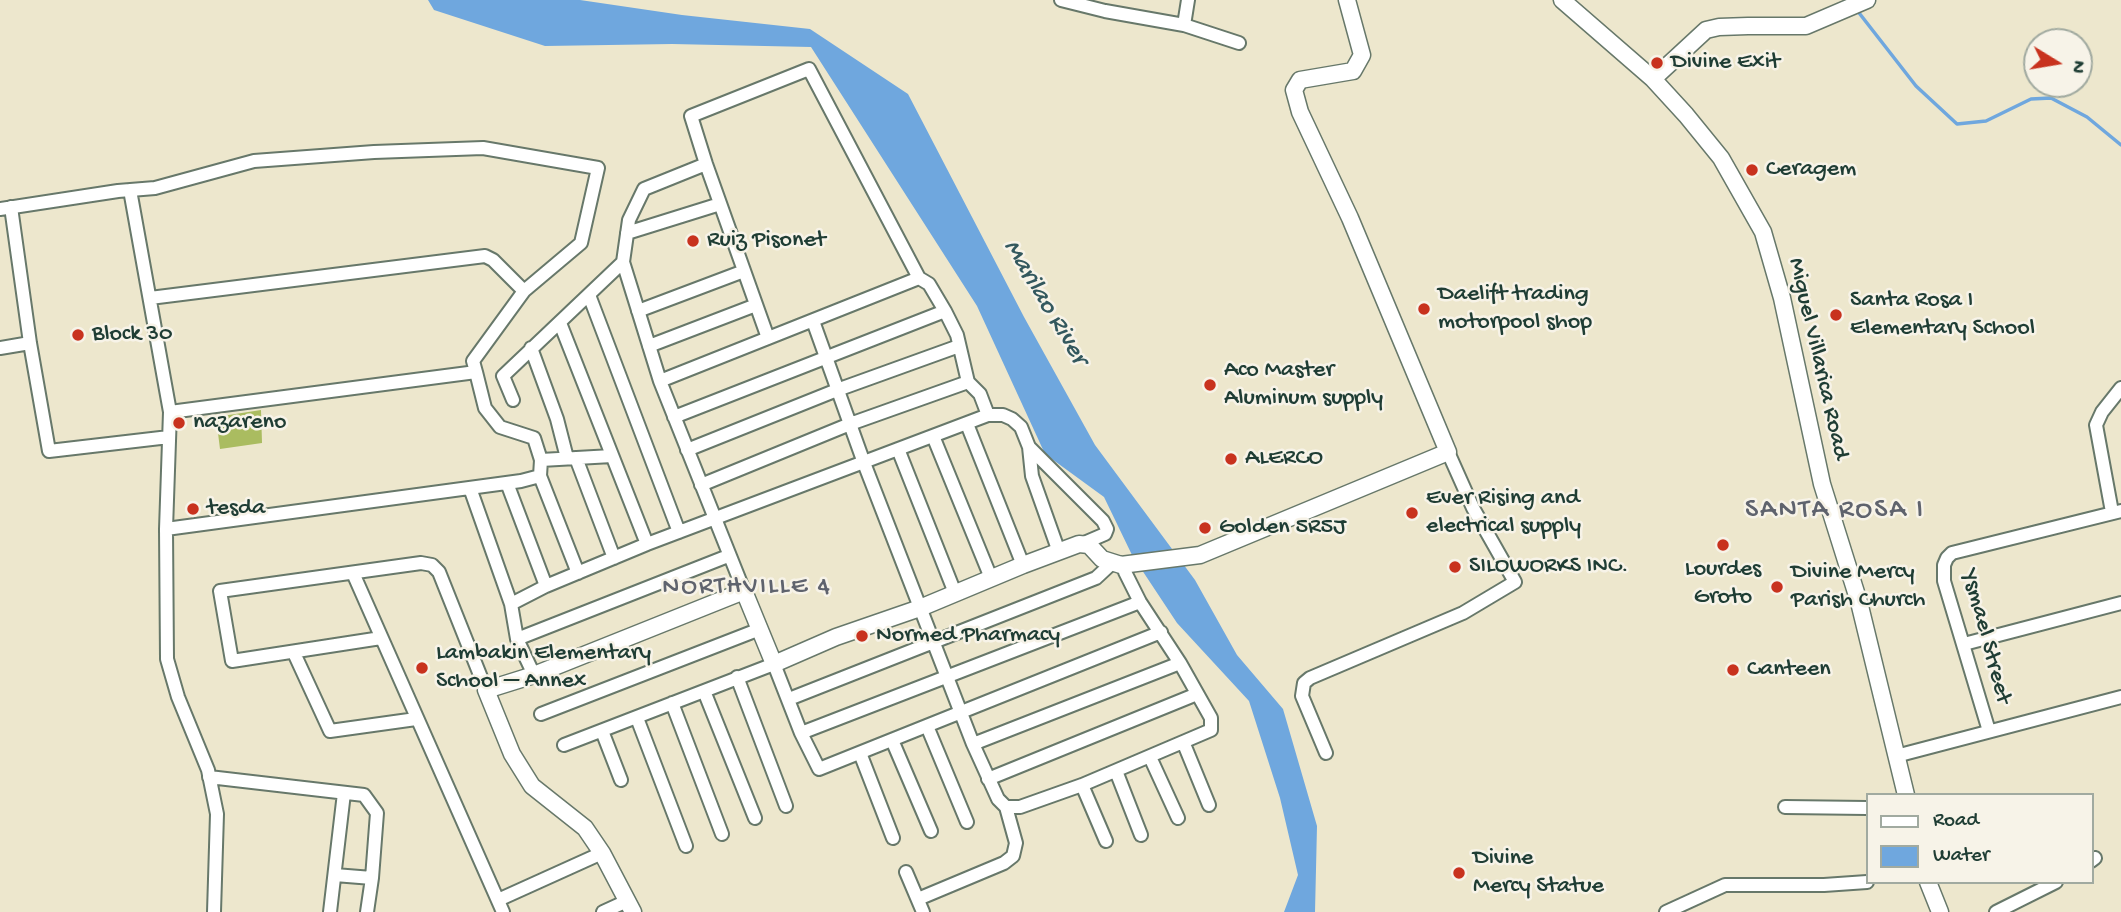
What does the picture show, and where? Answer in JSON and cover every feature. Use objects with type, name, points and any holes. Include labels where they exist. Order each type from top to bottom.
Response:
[{"type":"street","points":[[1062,0],[1106,6],[1184,25],[1239,43]]},
{"type":"street","points":[[1184,25],[1188,0]]},
{"type":"street","points":[[1326,753],[1302,696],[1304,683],[1310,678],[1463,613],[1515,582],[1473,508],[1350,218],[1300,112],[1294,90],[1300,80],[1353,71],[1362,55],[1347,0]]},
{"type":"street","name":"Miguel Villarica Road","points":[[1562,0],[1653,79],[1721,158],[1763,232],[1782,298],[1822,484],[1859,602],[1905,793]]},
{"type":"street","points":[[1653,79],[1706,30],[1719,27],[1805,26],[1866,1]]},
{"type":"street","points":[[768,338],[691,116],[809,69],[919,278],[929,284],[945,311],[957,335],[968,382],[980,394],[988,415]]},
{"type":"street","points":[[169,437],[49,451],[6,208],[155,188],[254,161],[374,152],[483,148],[598,168],[581,243],[524,291],[473,361],[485,408],[500,427],[534,438],[541,460],[540,476],[578,573]]},
{"type":"street","points":[[706,164],[644,190],[629,219],[623,262],[660,381],[728,556],[801,733],[819,769],[1161,632]]},
{"type":"street","points":[[130,190],[170,412],[166,529],[167,659],[178,697],[209,777],[217,814],[214,912]]},
{"type":"street","points":[[627,233],[720,204]]},
{"type":"street","points":[[150,298],[485,256],[493,260],[524,291]]},
{"type":"street","points":[[513,400],[503,376],[623,262]]},
{"type":"street","points":[[638,311],[744,271]]},
{"type":"street","points":[[660,381],[919,278]]},
{"type":"street","points":[[589,295],[680,532]]},
{"type":"street","points":[[649,346],[756,305]]},
{"type":"street","points":[[674,417],[945,311]]},
{"type":"street","points":[[813,321],[863,463],[973,744],[1001,804],[1006,807],[1020,807],[1082,785],[1184,744],[1208,733],[1213,727],[1211,718],[1181,663],[1140,602],[1127,568]]},
{"type":"street","points":[[560,323],[648,544]]},
{"type":"street","points":[[0,348],[30,344]]},
{"type":"street","points":[[687,450],[837,390],[958,346]]},
{"type":"street","points":[[531,348],[572,458],[614,558]]},
{"type":"street","points":[[170,412],[476,372]]},
{"type":"street","points":[[701,485],[850,424],[968,382]]},
{"type":"street","points":[[2117,511],[2096,425],[2106,406],[2121,388]]},
{"type":"street","points":[[511,604],[546,586],[648,544],[988,415],[1003,415],[1021,427],[1029,447],[1032,476],[1059,552]]},
{"type":"street","points":[[967,424],[1023,565]]},
{"type":"street","points":[[933,436],[990,578]]},
{"type":"street","points":[[564,745],[1105,534],[1107,529],[1103,521],[1029,447]]},
{"type":"street","points":[[898,449],[955,593]]},
{"type":"street","points":[[1084,543],[1093,547],[1102,559],[1127,568],[1200,555],[1448,452]]},
{"type":"street","points":[[541,460],[612,456]]},
{"type":"street","points":[[166,529],[507,483],[540,476]]},
{"type":"street","points":[[507,483],[546,586]]},
{"type":"street","points":[[470,488],[511,604],[517,639],[534,675]]},
{"type":"street","name":"Ysmael Street","points":[[1989,731],[1944,581],[1947,558],[1952,554],[2117,511]]},
{"type":"street","points":[[517,639],[728,556]]},
{"type":"street","points":[[381,638],[232,661],[220,591],[421,563],[432,565],[439,572],[512,754],[532,786],[585,828],[602,853],[630,907],[603,912]]},
{"type":"street","points":[[789,699],[1096,578],[1111,564]]},
{"type":"street","points":[[353,573],[500,906],[602,853]]},
{"type":"street","points":[[486,690],[534,675],[744,591]]},
{"type":"street","points":[[801,733],[1140,602]]},
{"type":"street","points":[[1964,643],[2121,603]]},
{"type":"street","points":[[541,714],[760,629]]},
{"type":"street","points":[[294,653],[330,731],[416,719]]},
{"type":"street","points":[[973,744],[1181,663]]},
{"type":"street","points":[[737,677],[786,806]]},
{"type":"street","points":[[704,691],[755,818]]},
{"type":"street","points":[[988,779],[1197,694]]},
{"type":"street","points":[[1896,756],[2121,697]]},
{"type":"street","points":[[672,703],[722,834]]},
{"type":"street","points":[[637,718],[686,846]]},
{"type":"street","points":[[927,726],[967,822]]},
{"type":"street","points":[[601,731],[621,780]]},
{"type":"street","points":[[892,740],[931,831]]},
{"type":"street","points":[[1184,744],[1209,805]]},
{"type":"street","points":[[860,753],[893,838]]},
{"type":"street","points":[[1150,757],[1178,818]]},
{"type":"street","points":[[1116,771],[1142,835]]},
{"type":"street","points":[[209,777],[364,795],[377,813],[367,912]]},
{"type":"street","points":[[1082,785],[1106,841]]},
{"type":"street","points":[[330,912],[344,793]]},
{"type":"street","points":[[918,899],[1004,863],[1013,856],[1016,843],[1006,807]]},
{"type":"street","points":[[1785,807],[1866,808]]},
{"type":"street","points":[[906,872],[923,912]]},
{"type":"street","points":[[335,875],[372,878]]},
{"type":"street","points":[[1666,912],[1725,886],[1866,882]]},
{"type":"street","points":[[1929,884],[1940,912]]},
{"type":"street","points":[[1996,912],[2052,884]]},
{"type":"green space","points":[[261,410],[262,443],[220,449],[216,417]]},
{"type":"water","points":[[428,0],[580,0],[682,15],[810,29],[908,94],[1024,317],[1095,445],[1195,580],[1237,655],[1283,709],[1317,826],[1315,912],[1284,912],[1298,875],[1280,798],[1249,701],[1177,623],[1132,555],[1104,497],[1045,454],[977,306],[811,47],[672,44],[545,46],[434,10]]},
{"type":"waterway","points":[[1856,9],[1916,86],[1957,124],[1986,121],[2031,99],[2051,98],[2087,117],[2121,145]]},
{"type":"place","name":"Divine Exit","points":[[1657,63]]},
{"type":"place","name":"Ceragem","points":[[1752,170]]},
{"type":"place","name":"Ruiz Pisonet","points":[[693,241]]},
{"type":"place","name":"Daelift trading motorpool shop","points":[[1424,309]]},
{"type":"place","name":"Santa Rosa I Elementary School","points":[[1836,315]]},
{"type":"place","name":"Block 30","points":[[78,335]]},
{"type":"place","name":"Aco Master Aluminum supply","points":[[1210,385]]},
{"type":"place","name":"nazareno","points":[[179,423]]},
{"type":"place","name":"ALERCO","points":[[1231,459]]},
{"type":"place","name":"tesda","points":[[193,509]]},
{"type":"place","name":"Ever Rising and electrical supply","points":[[1412,513]]},
{"type":"place","name":"Golden 5R5J","points":[[1205,528]]},
{"type":"place","name":"Lourdes Groto","points":[[1723,545]]},
{"type":"place","name":"SILOWORKS INC.","points":[[1455,567]]},
{"type":"place","name":"Divine Mercy Parish Church","points":[[1777,587]]},
{"type":"place","name":"Normed Pharmacy","points":[[862,636]]},
{"type":"place","name":"Lambakin Elementary School – Annex","points":[[422,668]]},
{"type":"place","name":"Canteen","points":[[1733,670]]},
{"type":"place","name":"Divine Mercy Statue","points":[[1459,873]]},
{"type":"district","name":"SANTA ROSA I","points":[[1835,512]]},
{"type":"district","name":"NORTHVILLE 4","points":[[747,588]]},
{"type":"water label","name":"Marilao River","points":[[1044,303]]}]
